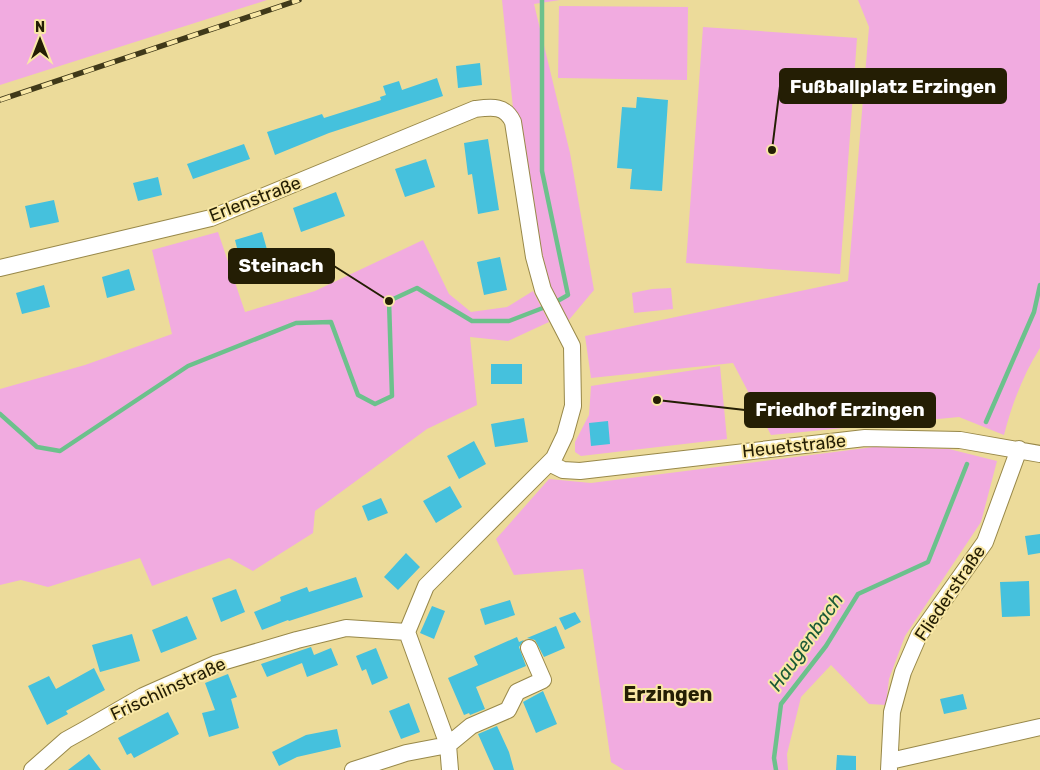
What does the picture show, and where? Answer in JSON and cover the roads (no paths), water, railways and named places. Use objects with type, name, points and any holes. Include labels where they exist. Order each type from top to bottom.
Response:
[{"type":"street","name":"Erlenstraße","points":[[0,268],[211,218],[475,109],[501,108],[510,116],[513,122],[534,257],[542,290],[572,346],[573,406],[565,436],[549,463]]},
{"type":"street","name":"Heuetstraße","points":[[549,463],[563,470],[580,470],[865,438],[960,440],[1040,454]]},
{"type":"street","name":"Fliederstraße","points":[[889,766],[892,712],[903,672],[919,635],[985,542],[1019,449]]},
{"type":"street","points":[[450,770],[448,746],[407,632],[426,586],[549,463]]},
{"type":"street","name":"Frischlinstraße","points":[[32,770],[66,740],[143,696],[215,664],[346,628],[407,632]]},
{"type":"street","points":[[353,770],[406,754],[448,746],[472,726],[508,710],[517,692],[542,680],[529,648]]},
{"type":"street","points":[[889,766],[1040,727]]},
{"type":"waterway","points":[[542,0],[542,171],[568,295],[554,303]]},
{"type":"waterway","name":"Haugenbach","points":[[986,422],[1034,312],[1040,285]]},
{"type":"waterway","points":[[0,414],[37,447],[60,451],[188,366],[296,323],[331,322],[358,395],[375,404],[392,396],[389,301],[417,288],[472,321],[509,321],[548,306]]},
{"type":"waterway","name":"Haugenbach","points":[[776,770],[774,758],[781,704],[826,646],[858,594],[928,562],[967,464]]},
{"type":"railway","points":[[0,100],[299,0]]},
{"type":"place","name":"Fußballplatz Erzingen","points":[[772,150]]},
{"type":"place","name":"Steinach","points":[[389,301]]},
{"type":"place","name":"Friedhof Erzingen","points":[[657,400]]},
{"type":"district","name":"Erzingen","points":[[668,694]]}]
